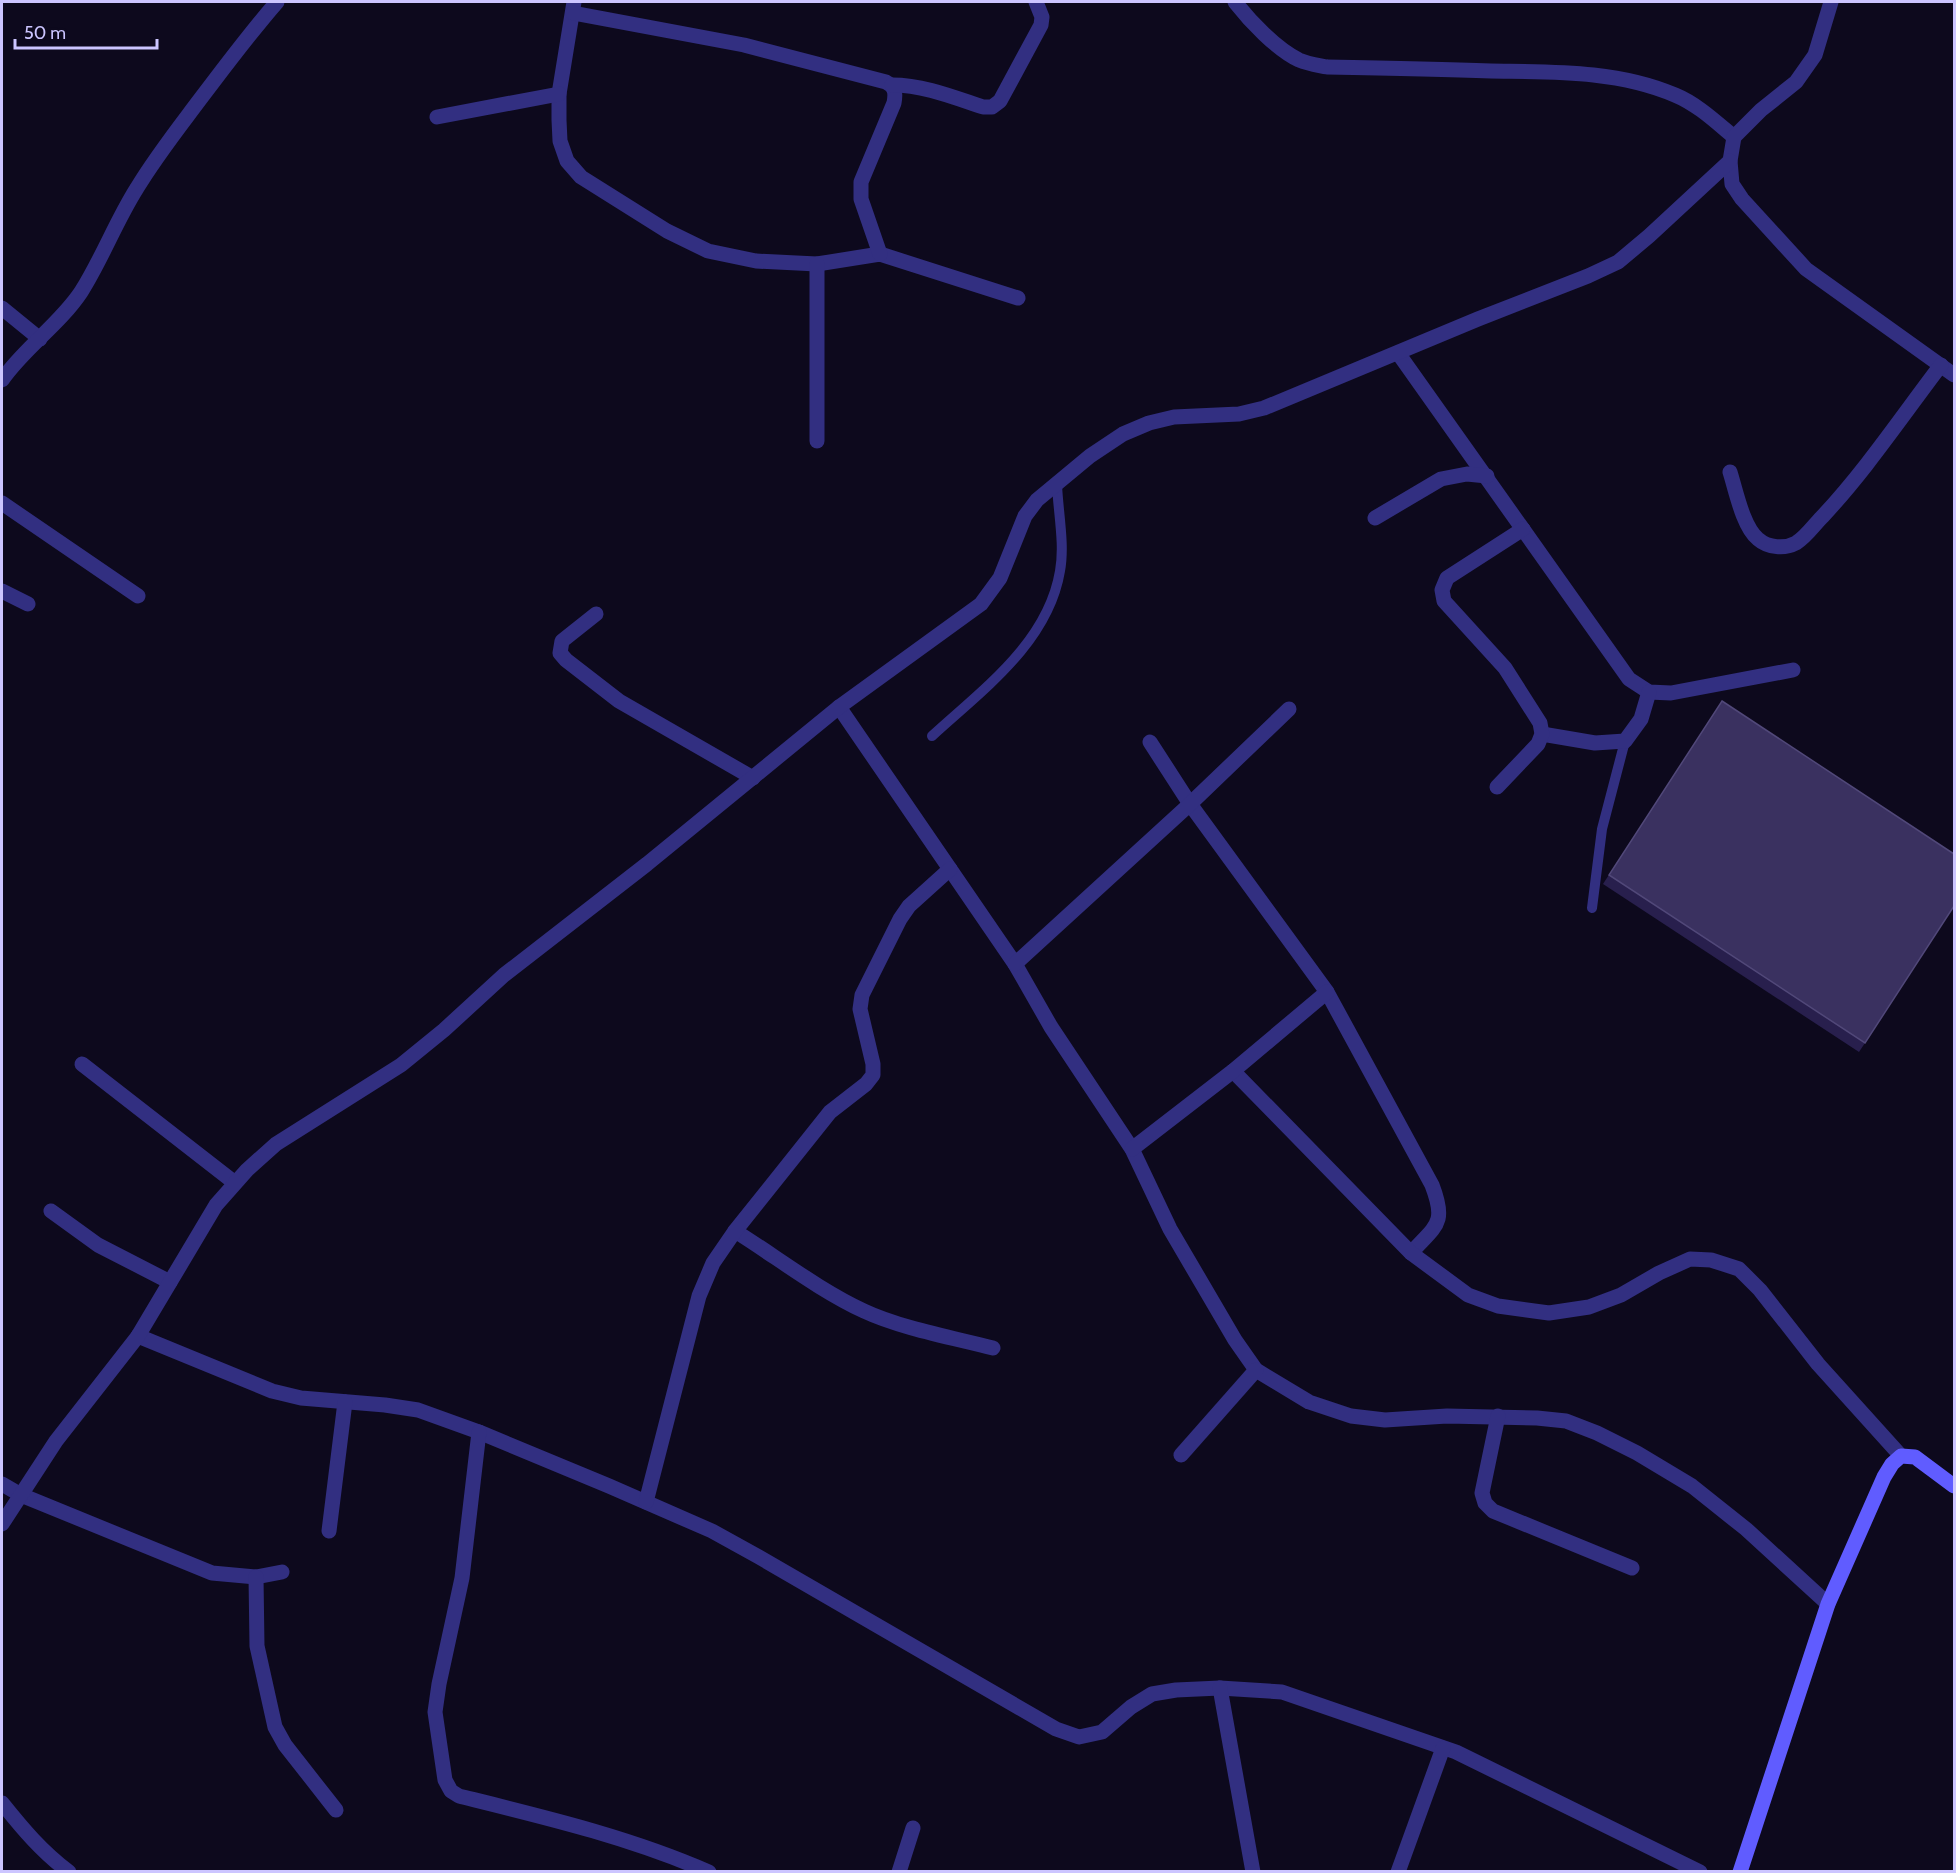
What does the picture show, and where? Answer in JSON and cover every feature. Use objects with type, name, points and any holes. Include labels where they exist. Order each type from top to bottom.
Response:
[{"type":"street","points":[[2,380],[11,366],[40,339],[79,295],[103,256],[136,189],[159,154],[241,43],[277,2]]},
{"type":"street","points":[[1018,298],[880,254],[818,264],[756,261],[708,251],[667,231],[580,177],[567,162],[560,141],[559,94],[574,7],[744,45],[892,85],[926,88],[983,107],[992,107],[1000,100],[1041,25],[1042,17],[1036,2]]},
{"type":"street","points":[[1235,2],[1244,14],[1287,54],[1309,64],[1327,67],[1564,72],[1621,79],[1678,96],[1705,113],[1734,137]]},
{"type":"street","points":[[1830,2],[1815,55],[1796,82],[1761,110],[1734,137],[1730,161],[1732,184],[1742,199],[1806,269],[1954,375]]},
{"type":"street","points":[[880,254],[861,199],[861,182],[894,103],[896,94],[892,85]]},
{"type":"street","points":[[437,117],[559,94]]},
{"type":"street","points":[[2,1524],[56,1441],[138,1336],[216,1205],[247,1170],[276,1144],[401,1065],[444,1030],[504,975],[648,864],[839,707],[981,604],[1000,578],[1025,516],[1037,500],[1090,456],[1123,434],[1149,423],[1174,417],[1239,414],[1264,408],[1588,276],[1618,262],[1730,161]]},
{"type":"street","points":[[817,441],[818,264]]},
{"type":"street","points":[[2,308],[40,339]]},
{"type":"street","points":[[1398,353],[1629,680],[1649,692],[1671,693],[1793,670]]},
{"type":"street","points":[[1730,472],[1744,517],[1756,538],[1777,547],[1787,547],[1799,542],[1840,498],[1941,365]]},
{"type":"street","points":[[1375,518],[1441,479],[1467,474],[1487,476]]},
{"type":"street","points":[[2,503],[138,596]]},
{"type":"street","points":[[1497,787],[1538,744],[1542,734],[1540,723],[1505,668],[1444,601],[1442,590],[1447,578],[1523,529]]},
{"type":"street","points":[[2,591],[28,604]]},
{"type":"street","points":[[596,614],[562,641],[560,653],[566,660],[619,701],[753,778]]},
{"type":"street","points":[[1542,734],[1595,743],[1625,741],[1641,719],[1649,692]]},
{"type":"street","points":[[839,707],[1015,964],[1051,1027],[1132,1149],[1170,1229],[1235,1340],[1256,1370],[1309,1402],[1351,1416],[1385,1420],[1447,1416],[1498,1416],[1566,1421],[1637,1453],[1692,1486],[1746,1529],[1828,1604]]},
{"type":"street","points":[[1015,964],[1190,804],[1289,709]]},
{"type":"street","points":[[1150,742],[1190,804],[1327,992],[1432,1185],[1439,1202],[1440,1213],[1436,1225],[1411,1253]]},
{"type":"street","points":[[646,1502],[699,1296],[713,1263],[735,1231],[830,1112],[866,1084],[873,1075],[873,1064],[860,1009],[862,995],[900,919],[909,906],[950,869]]},
{"type":"street","points":[[1132,1149],[1233,1071],[1327,992]]},
{"type":"street","points":[[82,1064],[235,1184]]},
{"type":"street","points":[[1233,1071],[1411,1253],[1468,1295],[1498,1306],[1549,1313],[1589,1307],[1621,1295],[1659,1273],[1690,1259],[1711,1260],[1739,1269],[1760,1290],[1818,1364],[1901,1456],[1915,1457],[1954,1486]]},
{"type":"street","points":[[51,1211],[98,1245],[170,1282]]},
{"type":"street","points":[[735,1231],[834,1295],[866,1312],[993,1348]]},
{"type":"street","points":[[138,1336],[272,1391],[301,1398],[418,1410],[478,1432],[646,1502],[712,1531],[1056,1729],[1079,1737],[1102,1732],[1131,1707],[1152,1694],[1176,1690],[1220,1688],[1282,1692],[1455,1752],[1700,1872]]},
{"type":"street","points":[[1181,1455],[1256,1370]]},
{"type":"street","points":[[329,1531],[345,1402]]},
{"type":"street","points":[[1498,1416],[1482,1492],[1485,1503],[1493,1511],[1632,1568]]},
{"type":"street","points":[[478,1432],[462,1578],[435,1712],[445,1780],[451,1791],[459,1796],[589,1829],[676,1857],[709,1872]]},
{"type":"street","points":[[1740,1872],[1828,1604],[1884,1477],[1892,1464],[1901,1456]]},
{"type":"street","points":[[2,1484],[21,1495],[212,1573],[256,1577],[282,1572]]},
{"type":"street","points":[[256,1577],[257,1646],[275,1727],[285,1745],[336,1810]]},
{"type":"street","points":[[1220,1688],[1253,1872]]},
{"type":"street","points":[[1398,1872],[1443,1748]]},
{"type":"street","points":[[2,1803],[32,1839],[69,1872]]},
{"type":"street","points":[[899,1872],[913,1828]]},
{"type":"lane","points":[[932,736],[1013,660],[1038,629],[1056,590],[1060,569],[1057,484]]},
{"type":"lane","points":[[1592,908],[1602,829],[1625,741]]},
{"type":"building","points":[[1722,701],[1954,854],[1954,906],[1865,1043],[1609,875]]}]
